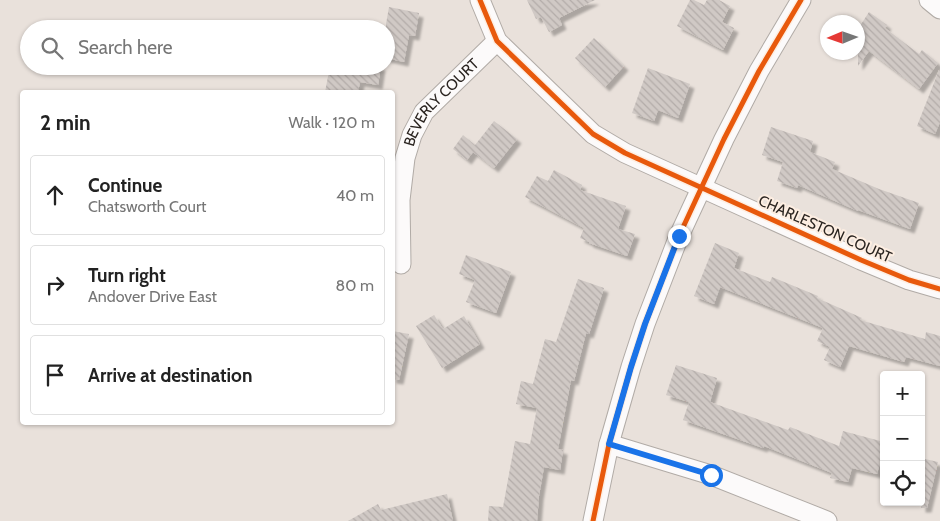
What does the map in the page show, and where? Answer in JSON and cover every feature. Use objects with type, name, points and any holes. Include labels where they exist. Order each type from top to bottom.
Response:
[{"type":"street","points":[[480,0],[497,42]]},
{"type":"street","points":[[593,521],[609,444],[631,367],[645,324],[679,236],[724,139],[759,71],[801,0]]},
{"type":"street","points":[[929,0],[940,9]]},
{"type":"street","name":"CHARLESTON COURT","points":[[497,42],[593,134],[625,153],[861,260],[910,280],[940,289]]},
{"type":"street","name":"BEVERLY COURT","points":[[401,264],[400,200],[405,158],[412,134],[424,112],[497,42]]},
{"type":"street","points":[[609,444],[711,475],[827,521]]},
{"type":"building","points":[[527,0],[595,0],[559,18],[562,25],[549,32],[541,17],[536,19]]},
{"type":"building","points":[[690,0],[704,5],[707,0],[719,0],[730,6],[722,22],[734,28],[723,50],[677,26]]},
{"type":"building","points":[[389,7],[419,13],[415,36],[409,35],[404,62],[395,60],[395,20],[387,20]]},
{"type":"building","points":[[869,12],[887,25],[885,28],[919,54],[922,50],[938,63],[919,89],[869,51],[865,56],[865,18]]},
{"type":"building","points":[[594,38],[624,66],[605,87],[575,58]]},
{"type":"building","points":[[648,68],[690,84],[678,118],[658,110],[654,121],[632,113]]},
{"type":"building","points":[[939,70],[940,122],[935,134],[917,126]]},
{"type":"building","points":[[328,75],[380,75],[378,85],[360,82],[358,90],[325,90]]},
{"type":"building","points":[[494,121],[517,139],[494,168],[473,152],[467,160],[453,149],[463,135],[475,145]]},
{"type":"building","points":[[771,127],[813,141],[810,152],[835,162],[832,169],[879,189],[919,203],[910,229],[858,211],[798,185],[797,188],[777,181],[783,162],[762,155]]},
{"type":"building","points":[[554,170],[582,185],[580,190],[626,206],[618,229],[635,234],[627,256],[580,238],[584,228],[525,197],[537,176],[548,181]]},
{"type":"building","points":[[715,243],[739,253],[734,268],[770,282],[772,277],[818,296],[817,298],[862,318],[860,320],[925,339],[926,332],[940,336],[940,366],[906,357],[904,362],[849,346],[840,367],[824,360],[830,347],[817,341],[823,328],[720,287],[714,304],[694,296]]},
{"type":"building","points":[[466,255],[511,272],[496,313],[466,302],[475,280],[459,274]]},
{"type":"building","points":[[578,279],[604,288],[589,334],[586,333],[574,381],[571,380],[558,449],[563,450],[560,470],[544,467],[537,521],[488,521],[489,506],[503,507],[515,441],[530,444],[537,408],[516,404],[521,381],[533,384],[545,339],[556,342]]},
{"type":"building","points":[[434,315],[443,329],[464,316],[480,344],[442,368],[416,326]]},
{"type":"building","points":[[395,332],[409,334],[399,380],[395,379]]},
{"type":"building","points":[[676,365],[717,378],[710,402],[788,430],[790,427],[839,446],[843,431],[880,441],[880,463],[877,474],[852,468],[848,482],[830,478],[832,473],[764,446],[763,448],[683,420],[689,402],[666,395]]},
{"type":"building","points":[[925,459],[938,462],[927,508],[921,508],[921,506],[925,506]]},
{"type":"building","points":[[447,494],[453,521],[348,521],[378,504],[381,510]]},
{"type":"cycle path","points":[[480,0],[497,41],[593,134],[625,153],[861,260],[909,280],[940,289]]},
{"type":"cycle path","points":[[593,521],[609,444],[631,367],[645,324],[679,236],[724,139],[759,71],[801,0]]},
{"type":"route","points":[[679,236],[645,324],[609,444],[711,475]]}]
